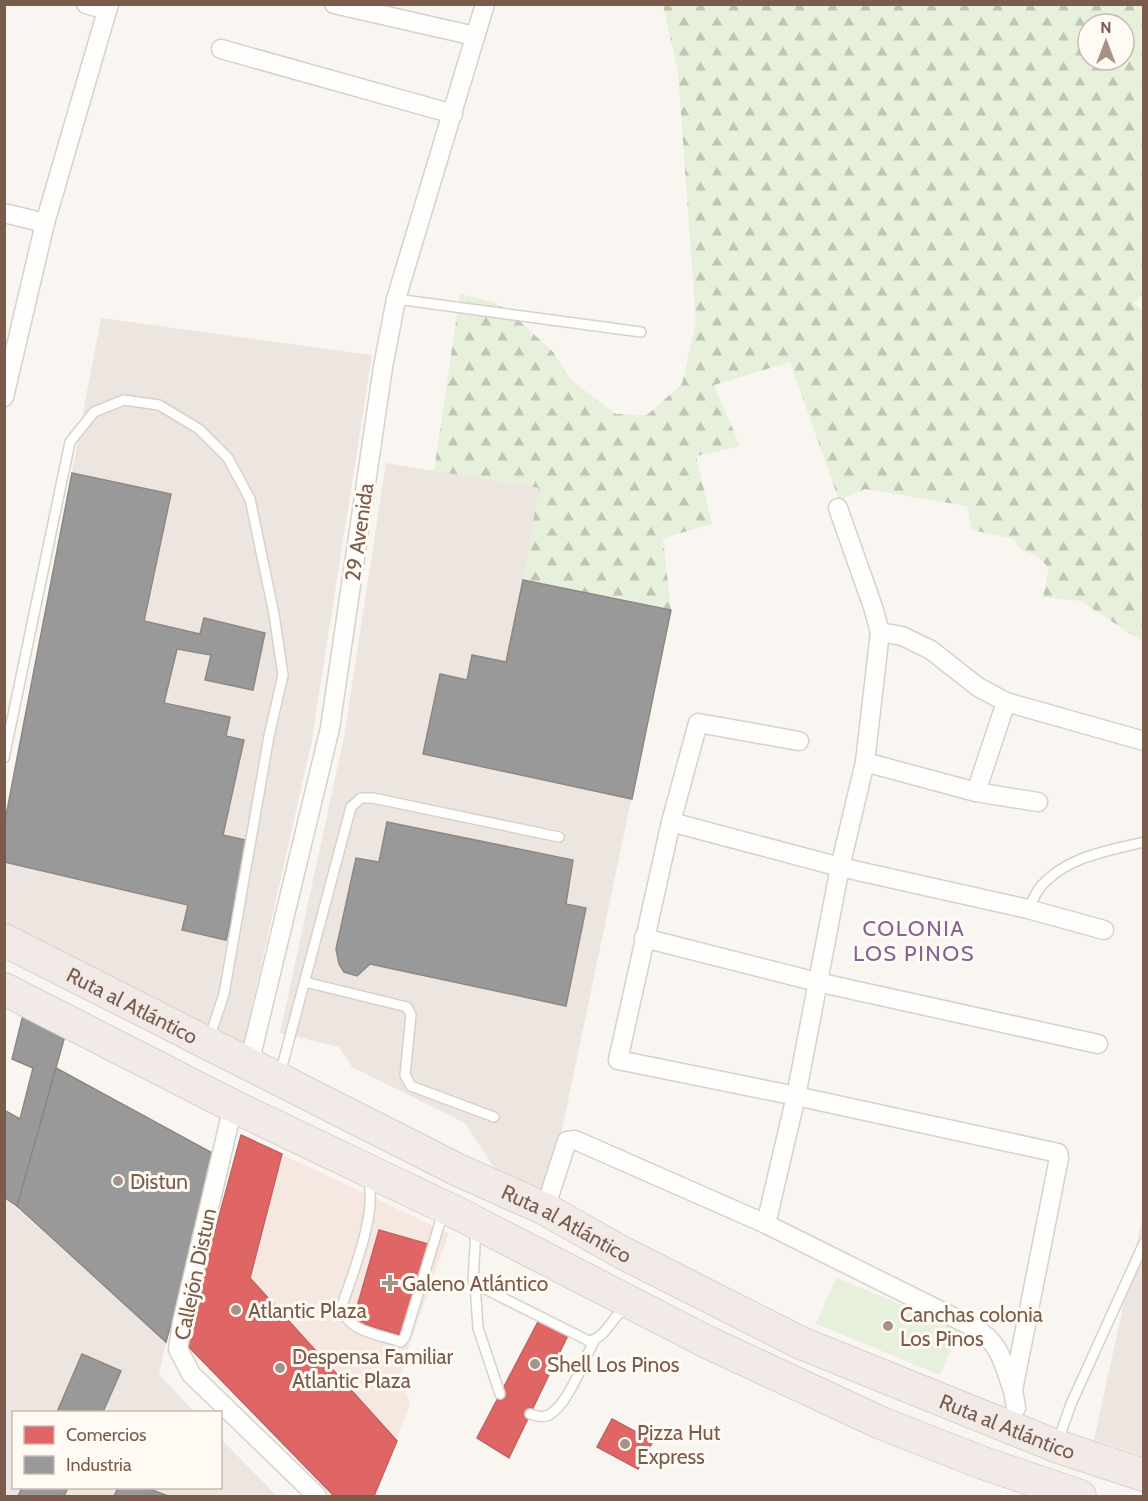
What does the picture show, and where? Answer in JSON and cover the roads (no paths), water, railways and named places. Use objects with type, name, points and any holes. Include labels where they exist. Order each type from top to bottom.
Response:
[{"type":"highway","name":"Ruta al Atlántico","points":[[4,940],[456,1169],[544,1209],[623,1253],[801,1343],[1056,1446],[1143,1475]]},
{"type":"highway","name":"Ruta al Atlántico","points":[[4,989],[233,1106],[467,1218],[705,1341],[881,1422],[983,1463],[1080,1497]]},
{"type":"street","points":[[4,397],[10,342],[108,8],[86,4]]},
{"type":"street","points":[[334,4],[475,36]]},
{"type":"street","name":"29 Avenida","points":[[249,1064],[330,728],[382,367],[396,299],[485,4]]},
{"type":"street","points":[[221,49],[453,114]]},
{"type":"street","points":[[4,213],[45,223]]},
{"type":"street","points":[[766,1224],[796,1096],[840,867],[864,762],[880,632],[838,508]]},
{"type":"street","points":[[880,632],[902,636],[931,650],[978,687],[1006,702],[1143,741]]},
{"type":"street","points":[[976,792],[1006,702]]},
{"type":"street","points":[[544,1209],[567,1141],[575,1140],[766,1224],[975,1328],[988,1336],[997,1348],[1014,1399],[1059,1158],[1058,1153],[618,1060],[671,822],[698,723],[799,741]]},
{"type":"street","points":[[864,762],[976,792],[1038,802]]},
{"type":"street","points":[[671,822],[840,867],[1028,909],[1104,930]]},
{"type":"street","points":[[644,938],[817,982],[1098,1044]]},
{"type":"street","name":"Callejón Distun","points":[[233,1106],[182,1323],[178,1349],[191,1374],[317,1497]]},
{"type":"lane","points":[[396,299],[641,332]]},
{"type":"lane","points":[[4,758],[70,441],[94,412],[124,400],[159,405],[199,429],[228,458],[250,498],[274,614],[283,675],[224,994],[208,1044]]},
{"type":"lane","points":[[279,1079],[351,807],[361,798],[373,798],[559,837]]},
{"type":"lane","points":[[1028,909],[1041,886],[1058,871],[1080,858],[1143,842]]},
{"type":"lane","points":[[305,982],[407,1007],[411,1015],[405,1075],[411,1086],[494,1118]]},
{"type":"lane","points":[[358,1165],[368,1178],[371,1189],[370,1212],[342,1306],[343,1314],[356,1327],[401,1342],[441,1219],[467,1218],[476,1239],[473,1280],[478,1328],[500,1394]]},
{"type":"lane","points":[[1056,1446],[1071,1404],[1143,1243]]},
{"type":"lane","points":[[475,1284],[594,1341]]},
{"type":"lane","points":[[530,1414],[540,1417],[548,1415],[561,1405],[594,1341],[601,1336],[616,1314],[631,1304]]},
{"type":"place","name":"Distun","points":[[118,1181]]},
{"type":"place","name":"Galeno Atlántico","points":[[390,1283]]},
{"type":"place","name":"Atlantic Plaza","points":[[236,1310]]},
{"type":"place","name":"Canchas colonia Los Pinos","points":[[888,1326]]},
{"type":"place","name":"Shell Los Pinos","points":[[535,1364]]},
{"type":"place","name":"Despensa Familiar Atlantic Plaza","points":[[280,1368]]},
{"type":"place","name":"Pizza Hut Express","points":[[625,1444]]},
{"type":"district","name":"COLONIA LOS PINOS","points":[[914,940]]}]
